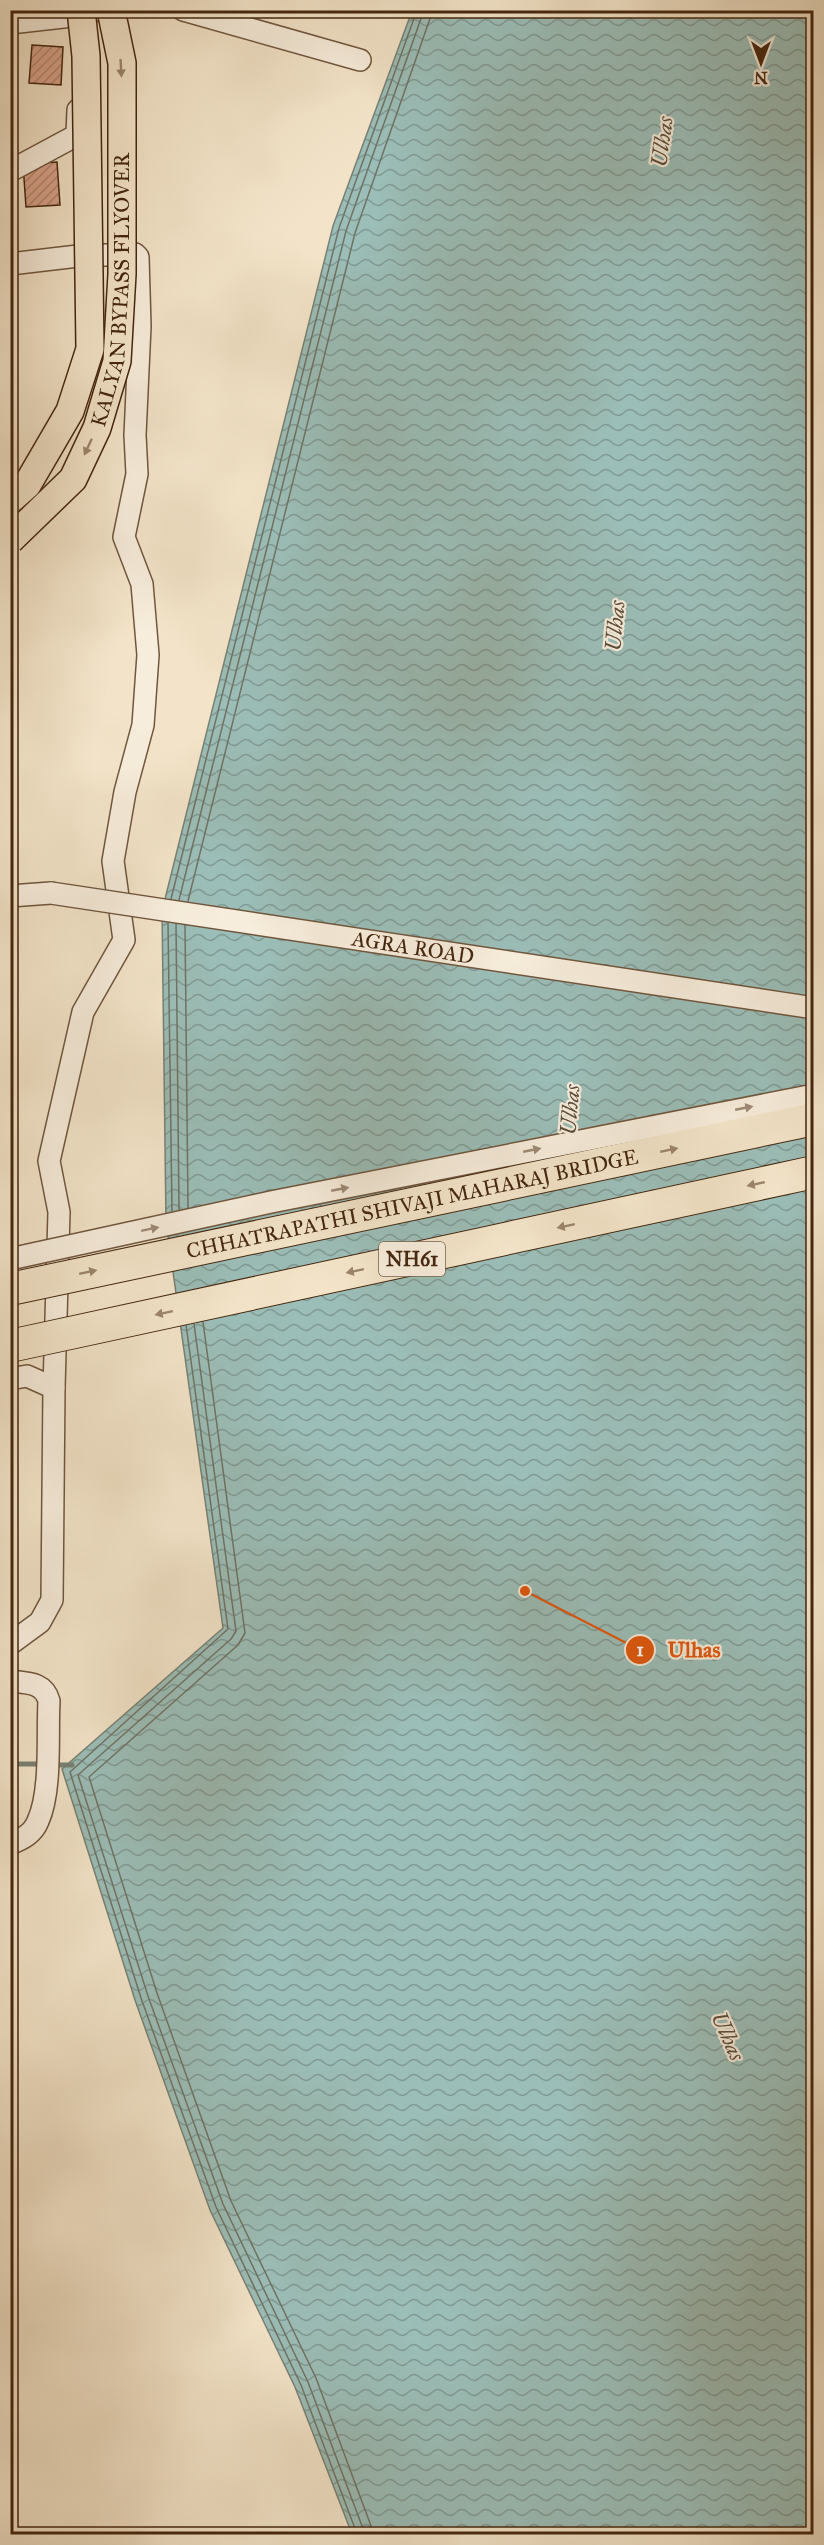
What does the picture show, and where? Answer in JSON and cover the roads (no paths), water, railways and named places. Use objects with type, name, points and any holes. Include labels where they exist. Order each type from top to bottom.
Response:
[{"type":"highway","name":"CHHATRAPATHI SHIVAJI MAHARAJ BRIDGE","points":[[10,1289],[813,1119]]},
{"type":"highway","name":"NH61","points":[[10,1346],[813,1172]]},
{"type":"main road","name":"KALYAN BYPASS FLYOVER","points":[[10,540],[73,479],[97,428],[117,361],[122,274],[122,63],[111,10]]},
{"type":"main road","name":"KALYAN BYPASS FLYOVER","points":[[10,500],[27,485],[70,411],[90,349],[86,56],[76,14]]},
{"type":"street","points":[[10,22],[96,10]]},
{"type":"street","points":[[183,10],[360,60]]},
{"type":"street","points":[[59,418],[78,360],[81,303],[78,256],[76,14]]},
{"type":"street","points":[[10,171],[76,135]]},
{"type":"street","points":[[10,264],[78,256],[135,254],[138,257],[140,326],[135,435],[137,474],[124,537],[142,584],[148,655],[143,725],[125,792],[113,861],[124,940],[83,1012],[49,1161],[59,1212],[54,1388],[52,1600],[39,1622],[10,1644]]},
{"type":"street","name":"AGRA ROAD","points":[[10,896],[51,893],[813,1008]]},
{"type":"street","points":[[10,1259],[271,1202],[813,1095]]},
{"type":"street","points":[[10,1379],[27,1376],[54,1388]]},
{"type":"street","points":[[10,1681],[32,1683],[47,1692],[46,1785],[38,1822],[26,1838],[10,1844]]},
{"type":"water","points":[[412,11],[813,11],[813,2534],[352,2534],[295,2387],[210,2210],[135,2000],[62,1769],[223,1628],[166,1222],[162,911],[333,226]]},
{"type":"waterway","points":[[10,1764],[42,1764]]},
{"type":"waterway","points":[[51,1765],[72,1765]]},
{"type":"place","name":"Ulhas","points":[[525,1591]]}]
